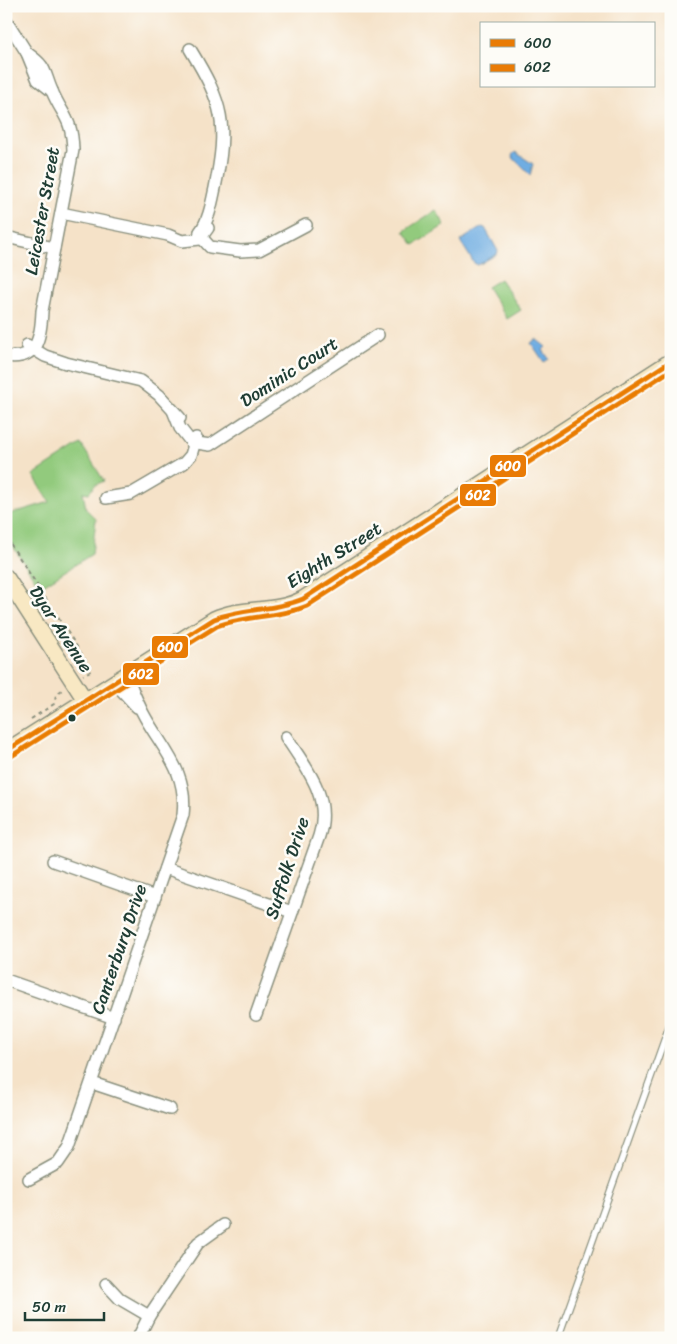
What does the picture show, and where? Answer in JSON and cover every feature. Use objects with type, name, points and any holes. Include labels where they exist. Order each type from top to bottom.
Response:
[{"type":"street","name":"Leicester Street","points":[[6,20],[28,52],[38,80],[52,91],[64,111],[72,136],[71,164],[42,311],[30,349]]},
{"type":"street","points":[[190,48],[212,88],[221,113],[222,153],[211,207],[202,234]]},
{"type":"street","points":[[61,213],[168,235],[202,234],[221,248],[240,251],[259,250],[306,225]]},
{"type":"street","points":[[6,237],[54,248]]},
{"type":"street","name":"Dominic Court","points":[[194,441],[219,438],[378,335]]},
{"type":"street","points":[[6,348],[30,349],[66,363],[141,381],[159,395],[194,441],[174,467],[131,494],[106,498]]},
{"type":"street","points":[[6,356],[19,356],[30,349]]},
{"type":"street","name":"Eighth Street","points":[[6,751],[214,618],[232,612],[282,608],[303,599],[671,361]]},
{"type":"street","name":"Dyar Avenue","points":[[6,577],[85,700]]},
{"type":"street","name":"Canterbury Drive","points":[[29,1179],[51,1169],[64,1156],[92,1082],[181,825],[184,792],[177,768],[120,678]]},
{"type":"street","name":"Suffolk Drive","points":[[256,1015],[324,817],[320,793],[286,737]]},
{"type":"street","points":[[53,861],[155,897]]},
{"type":"street","points":[[165,868],[292,912]]},
{"type":"street","points":[[6,980],[114,1018]]},
{"type":"street","points":[[92,1082],[170,1109]]},
{"type":"street","points":[[138,1338],[149,1316],[198,1243],[222,1225]]},
{"type":"street","points":[[106,1284],[120,1299],[149,1316]]},
{"type":"lane","points":[[558,1338],[671,1020]]},
{"type":"path","points":[[6,537],[92,670],[73,681],[56,695],[54,704],[30,720]]},
{"type":"green space","points":[[436,210],[445,225],[414,245],[404,231]]},
{"type":"green space","points":[[500,279],[521,310],[507,319],[487,287]]},
{"type":"green space","points":[[81,444],[104,481],[95,485],[89,493],[83,492],[86,509],[96,519],[92,554],[40,587],[6,536],[6,515],[50,502],[33,475]]},
{"type":"water","points":[[515,152],[533,164],[530,175],[513,158],[512,155]]},
{"type":"water","points":[[482,227],[485,228],[498,251],[497,254],[478,265],[474,263],[460,241]]},
{"type":"water","points":[[536,339],[546,347],[543,350],[549,359],[544,362],[531,343]]},
{"type":"transit line","name":"600","points":[[6,751],[214,619],[225,615],[281,606],[303,599],[671,361]]},
{"type":"transit line","name":"602","points":[[10,757],[217,626],[228,622],[285,613],[307,606],[671,370]]}]
